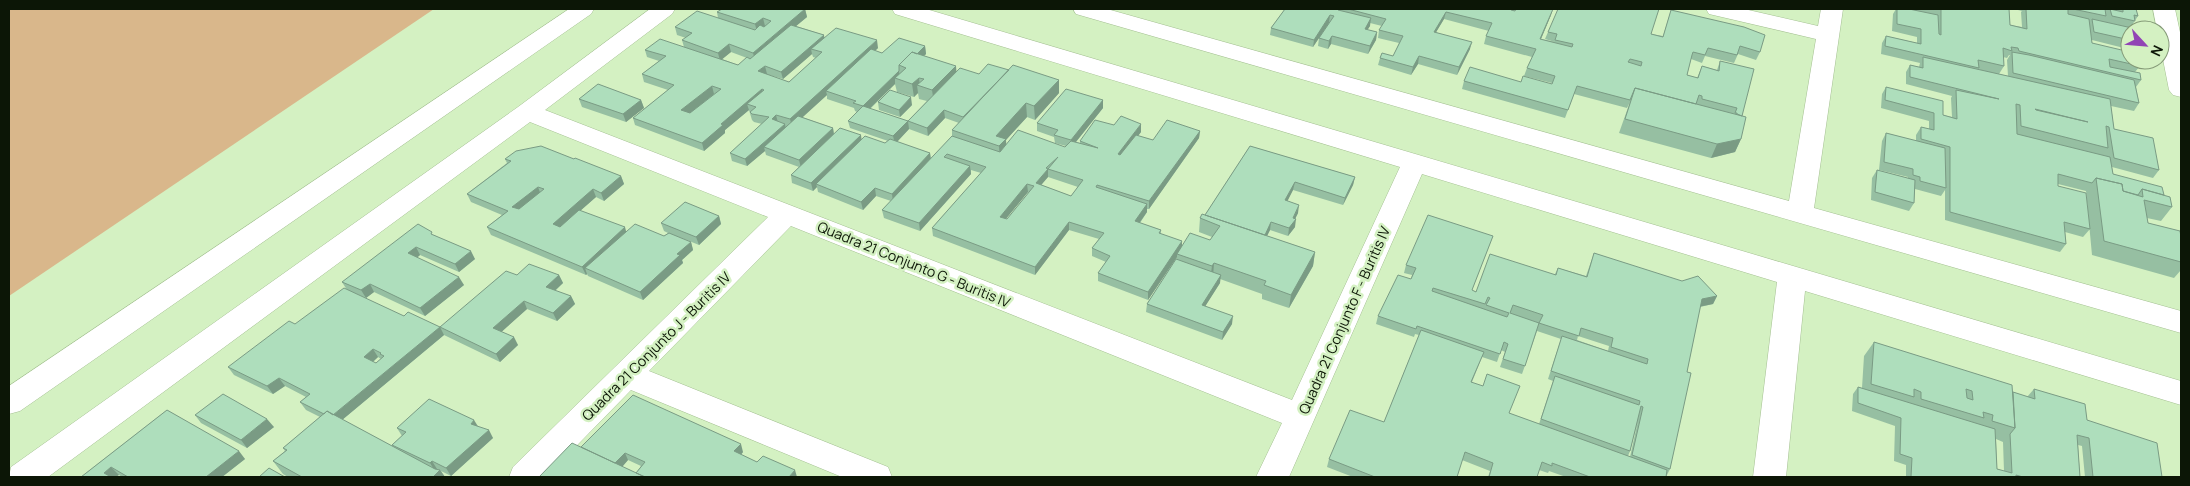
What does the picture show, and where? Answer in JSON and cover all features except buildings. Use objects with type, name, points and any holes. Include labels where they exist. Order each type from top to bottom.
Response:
[{"type":"street","points":[[9,402],[583,9]]},
{"type":"street","points":[[24,477],[527,112],[664,9]]},
{"type":"street","points":[[903,9],[2181,393]]},
{"type":"street","points":[[1084,9],[2181,322]]},
{"type":"street","points":[[1717,9],[1828,35]]},
{"type":"street","points":[[1800,213],[1832,9]]},
{"type":"street","points":[[2164,9],[2181,90]]},
{"type":"street","name":"Quadra 21 Conjunto G - Buritis IV","points":[[527,112],[1301,417]]},
{"type":"street","name":"Quadra 21 Conjunto F - Buritis IV","points":[[1273,477],[1415,162]]},
{"type":"street","name":"Quadra 21 Conjunto J - Buritis IV","points":[[525,477],[787,214]]},
{"type":"street","points":[[1769,477],[1792,276]]},
{"type":"street","points":[[627,375],[876,477]]},
{"type":"shaded area","points":[[9,9],[434,9],[9,296]]}]
